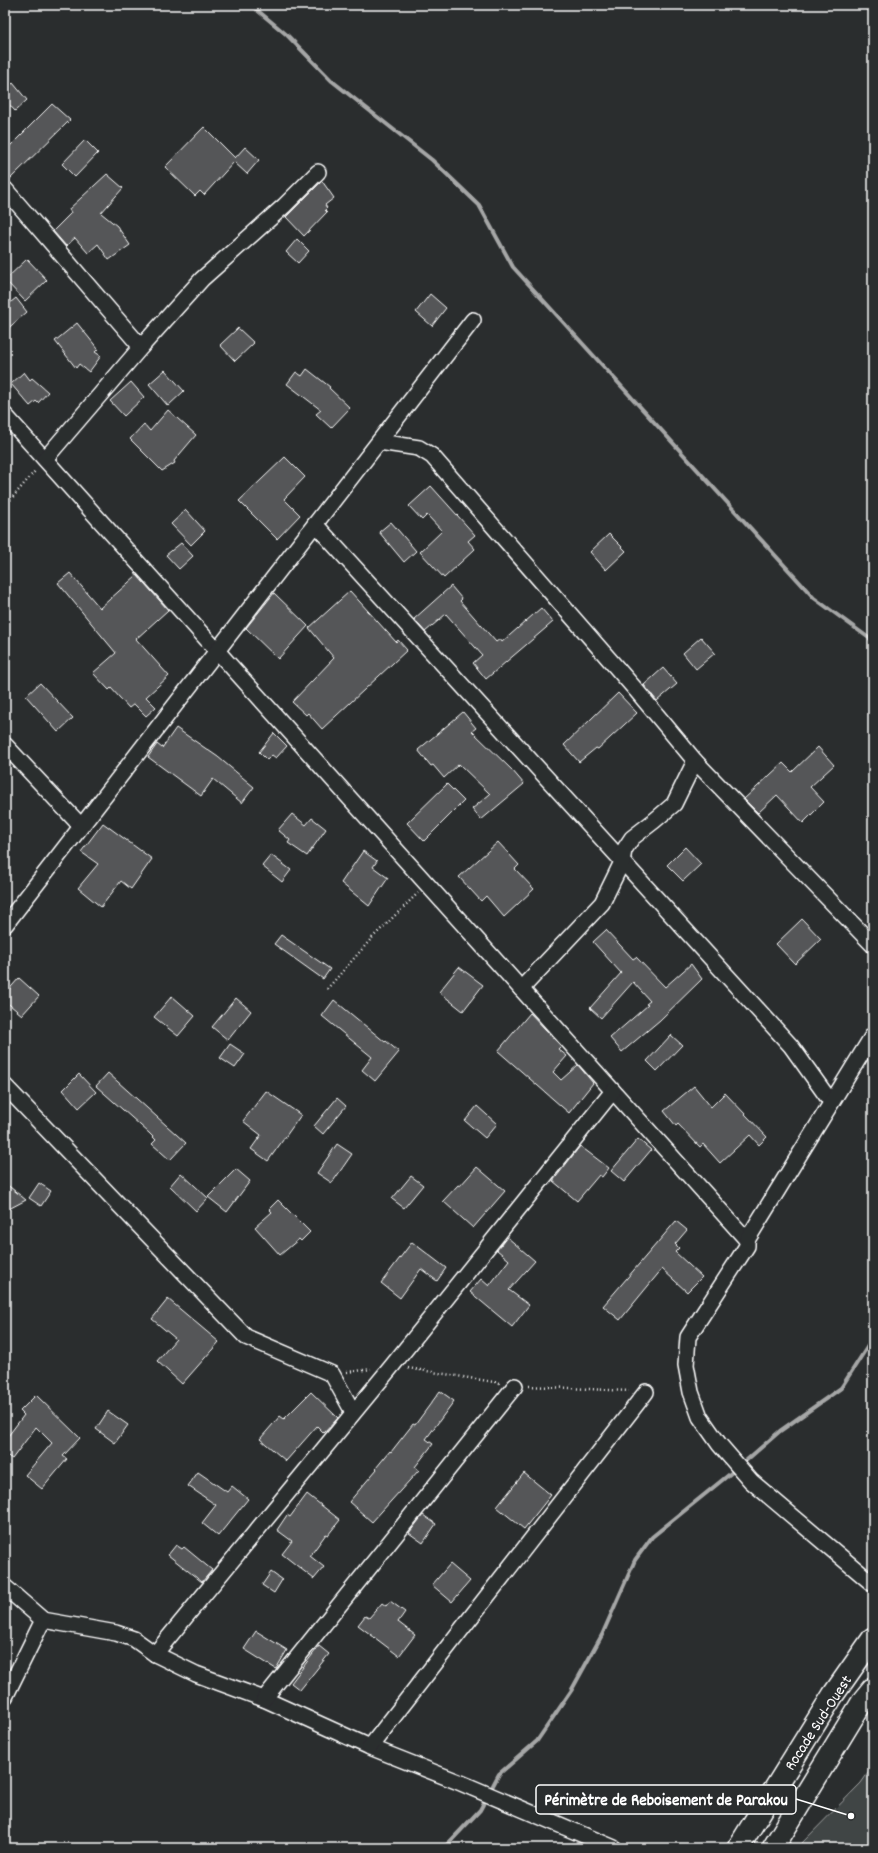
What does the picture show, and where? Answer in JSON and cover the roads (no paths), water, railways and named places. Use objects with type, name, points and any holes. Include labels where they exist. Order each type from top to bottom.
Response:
[{"type":"main road","name":"Rocade Sud-Ouest","points":[[738,1848],[833,1695],[873,1638]]},
{"type":"main road","name":"Rocade Sud-Ouest","points":[[773,1848],[827,1758],[864,1699],[873,1688]]},
{"type":"street","points":[[45,459],[140,347],[202,279],[284,206],[318,172]]},
{"type":"street","points":[[5,189],[140,347]]},
{"type":"street","points":[[5,926],[473,320]]},
{"type":"street","points":[[5,415],[218,650],[747,1240]]},
{"type":"street","points":[[379,442],[419,448],[432,456],[636,690],[695,761],[873,945]]},
{"type":"street","points":[[316,524],[791,1046],[831,1102]]},
{"type":"street","points":[[5,745],[81,826]]},
{"type":"street","points":[[521,988],[602,903],[622,862],[624,850],[632,838],[654,822],[674,804],[695,761]]},
{"type":"street","points":[[873,1035],[747,1240],[747,1246],[688,1337],[686,1365],[690,1392],[704,1423],[719,1444],[751,1481],[873,1584]]},
{"type":"street","points":[[5,1086],[246,1337],[332,1374],[353,1412]]},
{"type":"street","points":[[155,1654],[392,1366],[613,1091]]},
{"type":"street","points":[[264,1699],[515,1386]]},
{"type":"street","points":[[370,1747],[646,1392]]},
{"type":"street","points":[[5,1587],[43,1620],[116,1633],[134,1639],[155,1654],[196,1674],[264,1699],[370,1747],[462,1783],[614,1848]]},
{"type":"street","points":[[5,1697],[43,1620]]},
{"type":"waterway","points":[[251,5],[287,35],[332,81],[432,160],[479,205],[513,267],[814,598],[873,641]]},
{"type":"waterway","points":[[741,1465],[780,1431],[841,1388],[873,1338]]},
{"type":"waterway","points":[[490,1791],[499,1774],[537,1741],[571,1691],[602,1635],[635,1560],[652,1537],[736,1469]]},
{"type":"waterway","points":[[444,1848],[480,1810],[487,1797]]},
{"type":"place","name":"Périmètre de Reboisement de Parakou","points":[[851,1816]]}]
